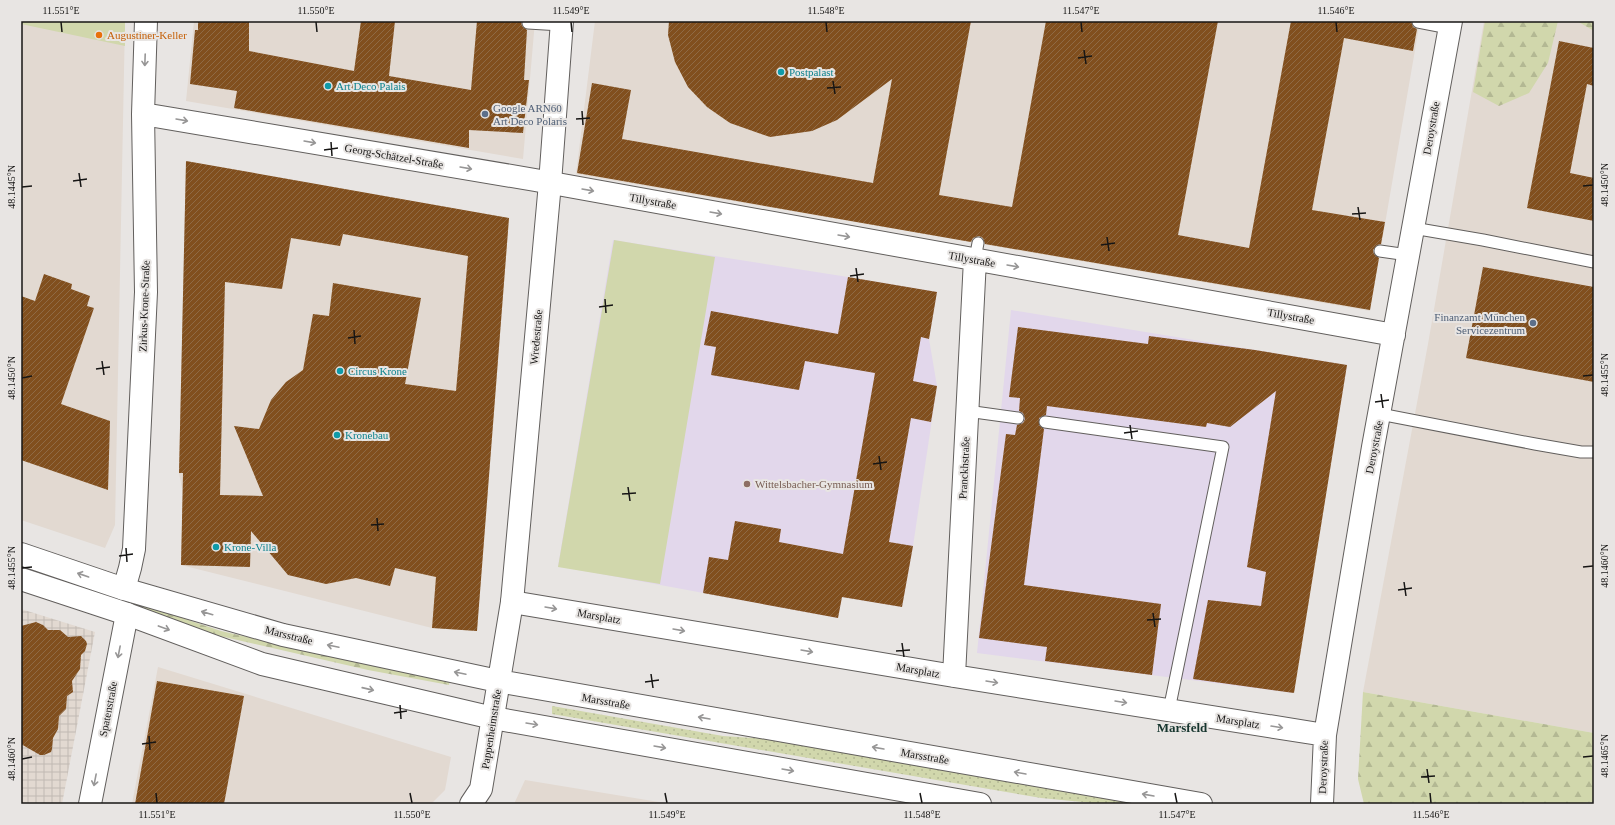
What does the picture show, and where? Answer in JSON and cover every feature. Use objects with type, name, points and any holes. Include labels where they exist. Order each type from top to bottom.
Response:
[{"type":"street","name":"Zirkus-Krone-Straße","points":[[124,589],[134,549],[145,299],[143,114],[146,21]]},
{"type":"street","name":"Wredestraße","points":[[503,652],[512,602],[550,183],[562,23]]},
{"type":"street","name":"Deroystraße","points":[[1322,804],[1325,735],[1380,414],[1450,24]]},
{"type":"street","name":"Georg-Schätzel-Straße","points":[[143,114],[550,183]]},
{"type":"street","name":"Tillystraße","points":[[550,183],[976,251],[1394,335]]},
{"type":"street","name":"Pranckhstraße","points":[[954,676],[976,251]]},
{"type":"street","name":"Marsstraße","points":[[21,554],[124,589],[284,635],[498,682],[1201,804]]},
{"type":"street","points":[[21,579],[127,614],[262,664],[493,718],[980,804]]},
{"type":"street","name":"Marsplatz","points":[[512,602],[954,676],[1325,735]]},
{"type":"street","name":"Spatenstraße","points":[[90,804],[127,614]]},
{"type":"street","name":"Pappenheimstraße","points":[[471,804],[481,789],[503,652]]},
{"type":"lane","points":[[1418,22],[1450,24]]},
{"type":"lane","points":[[528,23],[562,23]]},
{"type":"lane","points":[[1413,228],[1594,262]]},
{"type":"lane","points":[[1380,251],[1408,256]]},
{"type":"lane","points":[[967,411],[1018,418]]},
{"type":"lane","points":[[1380,414],[1543,446],[1581,452],[1594,452]]},
{"type":"lane","points":[[1045,422],[1223,447],[1169,710]]},
{"type":"shaded area","points":[[21,21],[125,21],[115,525],[105,548],[21,520]]},
{"type":"shaded area","name":"Art Deco Palais","points":[[194,21],[535,21],[523,159],[186,101]]},
{"type":"shaded area","points":[[595,21],[1420,21],[1370,311],[576,174]]},
{"type":"shaded area","points":[[1484,21],[1594,21],[1594,733],[1363,692],[1428,344]]},
{"type":"shaded area","name":"Circus Krone","points":[[186,161],[509,218],[477,631],[432,628],[181,565],[183,494],[179,473]]},
{"type":"shaded area","name":"Wittelsbacher-Gymnasium","points":[[613,240],[937,292],[929,339],[937,386],[913,546],[902,607],[842,597],[838,618],[558,566]]},
{"type":"shaded area","points":[[1011,310],[1347,365],[1293,693],[977,653]]},
{"type":"shaded area","points":[[21,609],[95,632],[62,804],[21,804]]},
{"type":"shaded area","points":[[158,667],[451,757],[445,790],[431,804],[132,804]]},
{"type":"shaded area","points":[[525,780],[671,804],[514,804]]},
{"type":"green space","name":"Augustiner-Keller","points":[[21,21],[125,21],[125,46],[21,24]]},
{"type":"green space","points":[[1485,21],[1558,21],[1548,63],[1529,93],[1499,106],[1473,92]]},
{"type":"green space","points":[[1577,21],[1594,21],[1594,31]]},
{"type":"green space","points":[[614,240],[715,257],[660,584],[558,567]]},
{"type":"green space","points":[[21,564],[221,631],[363,663],[450,679],[449,685],[368,670],[220,636],[21,569]]},
{"type":"green space","points":[[1363,692],[1594,733],[1594,802],[1569,804],[1364,804],[1358,779]]},
{"type":"green space","points":[[552,706],[723,736],[766,739],[1144,804],[1103,804],[1041,798],[552,714]]},
{"type":"building","name":"Art Deco Palais","points":[[198,21],[249,21],[249,51],[354,71],[361,21],[395,21],[389,76],[471,90],[477,21],[521,21],[522,26],[527,30],[524,80],[529,80],[523,133],[469,130],[469,148],[234,108],[237,91],[190,84],[195,30],[198,30]]},
{"type":"building","points":[[669,21],[971,21],[939,195],[1012,207],[1046,21],[1218,21],[1178,235],[1249,248],[1291,21],[1411,21],[1413,27],[1417,29],[1413,51],[1344,38],[1312,210],[1385,222],[1381,244],[1377,245],[1373,250],[1374,254],[1379,258],[1370,310],[985,244],[983,238],[979,236],[973,238],[971,242],[577,173],[592,83],[631,90],[622,139],[873,183],[892,79],[837,120],[812,131],[770,137],[730,123],[707,107],[688,87],[675,62],[668,35]]},
{"type":"building","points":[[1559,41],[1594,48],[1594,86],[1587,84],[1570,173],[1594,178],[1594,221],[1527,208]]},
{"type":"building","name":"Circus Krone","points":[[186,161],[509,218],[477,631],[432,628],[436,577],[395,568],[390,586],[356,578],[326,584],[288,575],[251,531],[250,567],[181,565],[183,473],[179,473]],"holes":[[[343,234],[468,256],[456,391],[405,384],[421,298],[333,283],[329,316],[313,314],[303,370],[286,382],[271,400],[259,429],[234,426],[263,496],[220,495],[225,282],[282,289],[291,238],[340,246]]]},
{"type":"building","name":"Finanzamt München Servicezentrum","points":[[1483,267],[1594,287],[1594,382],[1466,358]]},
{"type":"building","points":[[44,274],[72,284],[71,289],[90,296],[87,306],[94,308],[61,404],[110,421],[108,490],[21,460],[21,296],[35,301]]},
{"type":"building","points":[[848,277],[937,292],[929,339],[921,337],[913,381],[937,386],[931,422],[911,418],[889,542],[913,546],[902,607],[842,597],[838,618],[703,593],[709,557],[728,560],[735,521],[781,529],[779,542],[843,554],[875,373],[805,361],[799,390],[711,375],[716,347],[704,345],[711,311],[838,334]]},
{"type":"building","points":[[1018,327],[1148,344],[1149,336],[1255,350],[1347,365],[1294,693],[1193,679],[1208,600],[1261,606],[1266,572],[1247,567],[1276,391],[1230,427],[1207,423],[1206,427],[1047,406],[1046,415],[1039,418],[1039,425],[1044,429],[1024,585],[1161,604],[1152,675],[1045,661],[1047,647],[979,638],[1006,434],[1015,435],[1017,425],[1023,423],[1025,419],[1023,413],[1019,411],[1020,398],[1009,397]]},
{"type":"building","points":[[36,622],[43,625],[48,630],[60,630],[68,637],[81,636],[87,644],[85,651],[81,655],[80,669],[72,681],[73,692],[67,696],[66,709],[59,716],[58,729],[53,738],[51,752],[44,755],[40,755],[21,744],[21,626]]},
{"type":"building","points":[[157,681],[244,696],[224,804],[135,804]]},
{"type":"place","name":"Augustiner-Keller","points":[[99,35]]},
{"type":"place","name":"Postpalast","points":[[781,72]]},
{"type":"place","name":"Art Deco Palais","points":[[328,86]]},
{"type":"place","name":"Google ARN60 Art Deco Polaris","points":[[485,114]]},
{"type":"place","name":"Finanzamt München Servicezentrum","points":[[1533,323]]},
{"type":"place","name":"Circus Krone","points":[[340,371]]},
{"type":"place","name":"Kronebau","points":[[337,435]]},
{"type":"place","name":"Wittelsbacher-Gymnasium","points":[[747,484]]},
{"type":"place","name":"Krone-Villa","points":[[216,547]]},
{"type":"district","name":"Marsfeld","points":[[1182,727]]}]
